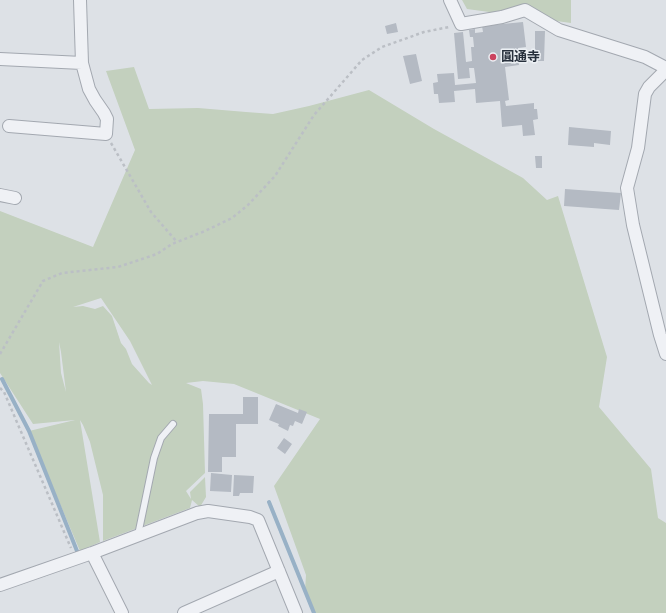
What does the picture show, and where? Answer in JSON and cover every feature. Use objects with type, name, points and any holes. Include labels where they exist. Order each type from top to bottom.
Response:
[{"type":"street","points":[[9,126],[106,134],[107,119],[89,89],[82,63],[80,0]]},
{"type":"street","points":[[450,0],[461,24],[502,17],[525,10],[559,30],[645,57],[666,69],[649,87],[646,94],[638,148],[627,188],[633,225],[666,354]]},
{"type":"street","points":[[0,59],[82,63]]},
{"type":"street","points":[[0,195],[15,198]]},
{"type":"street","points":[[0,585],[92,553],[197,513],[208,511],[250,517],[258,520],[296,613]]},
{"type":"street","points":[[92,553],[122,613]]},
{"type":"street","points":[[184,613],[279,571]]},
{"type":"lane","points":[[138,535],[145,508],[154,458],[161,438],[173,424]]},
{"type":"path","points":[[0,354],[43,281],[62,273],[118,267],[157,254],[172,244],[232,218],[248,205],[275,176],[314,115],[362,60],[382,47],[424,32],[461,24]]},
{"type":"path","points":[[106,134],[151,212],[177,242]]},
{"type":"path","points":[[0,388],[4,392],[75,558]]},
{"type":"green space","points":[[462,0],[571,0],[571,23],[467,9]]},
{"type":"green space","points":[[134,67],[149,109],[198,108],[273,114],[369,90],[434,129],[523,178],[547,200],[558,196],[607,357],[599,407],[651,469],[658,518],[666,523],[666,613],[314,613],[305,591],[306,575],[274,486],[320,419],[234,384],[203,381],[186,383],[201,389],[203,404],[205,473],[186,491],[191,499],[190,492],[205,477],[206,497],[200,507],[192,500],[190,508],[103,541],[103,495],[90,442],[80,420],[100,542],[80,551],[29,431],[75,420],[33,424],[0,373],[0,211],[93,247],[135,150],[106,71]],"holes":[[[101,298],[130,341],[152,385],[132,364],[126,349],[121,343],[112,316],[103,306],[95,309],[83,306],[73,307]],[[59,342],[61,352],[66,392],[61,373]]]},
{"type":"building","points":[[523,22],[526,47],[518,48],[519,65],[505,67],[509,100],[505,101],[506,106],[534,103],[534,109],[537,109],[538,119],[533,120],[535,135],[523,136],[522,125],[502,127],[500,101],[476,103],[475,89],[454,91],[455,102],[439,103],[438,94],[434,94],[433,83],[438,82],[437,74],[454,73],[455,85],[476,83],[474,68],[469,68],[470,78],[458,79],[454,33],[463,32],[466,62],[472,61],[471,47],[474,47],[473,37],[470,37],[469,30],[475,29],[475,33],[483,32],[482,26]]},
{"type":"building","points":[[396,23],[398,32],[387,34],[385,26]]},
{"type":"building","points":[[535,31],[545,31],[544,61],[535,61]]},
{"type":"building","points":[[416,54],[422,81],[410,84],[403,56]]},
{"type":"building","points":[[569,127],[611,131],[610,145],[594,143],[594,147],[568,145]]},
{"type":"building","points":[[535,156],[542,156],[542,168],[536,168]]},
{"type":"building","points":[[565,189],[621,193],[619,210],[564,206]]},
{"type":"building","points":[[243,397],[258,397],[258,424],[236,424],[236,457],[222,457],[222,472],[208,472],[209,414],[243,414]]},
{"type":"building","points":[[276,404],[298,413],[299,409],[307,412],[302,424],[295,421],[293,426],[290,425],[288,431],[278,426],[279,424],[269,420]]},
{"type":"building","points":[[284,438],[292,444],[285,454],[277,448]]},
{"type":"building","points":[[211,473],[232,475],[231,492],[210,491]]},
{"type":"building","points":[[234,475],[254,476],[253,493],[240,493],[239,496],[233,496]]},
{"type":"waterway","points":[[2,379],[29,431],[79,556]]},
{"type":"waterway","points":[[269,502],[314,613]]},
{"type":"place","name":"圓通寺","points":[[493,57]]}]
